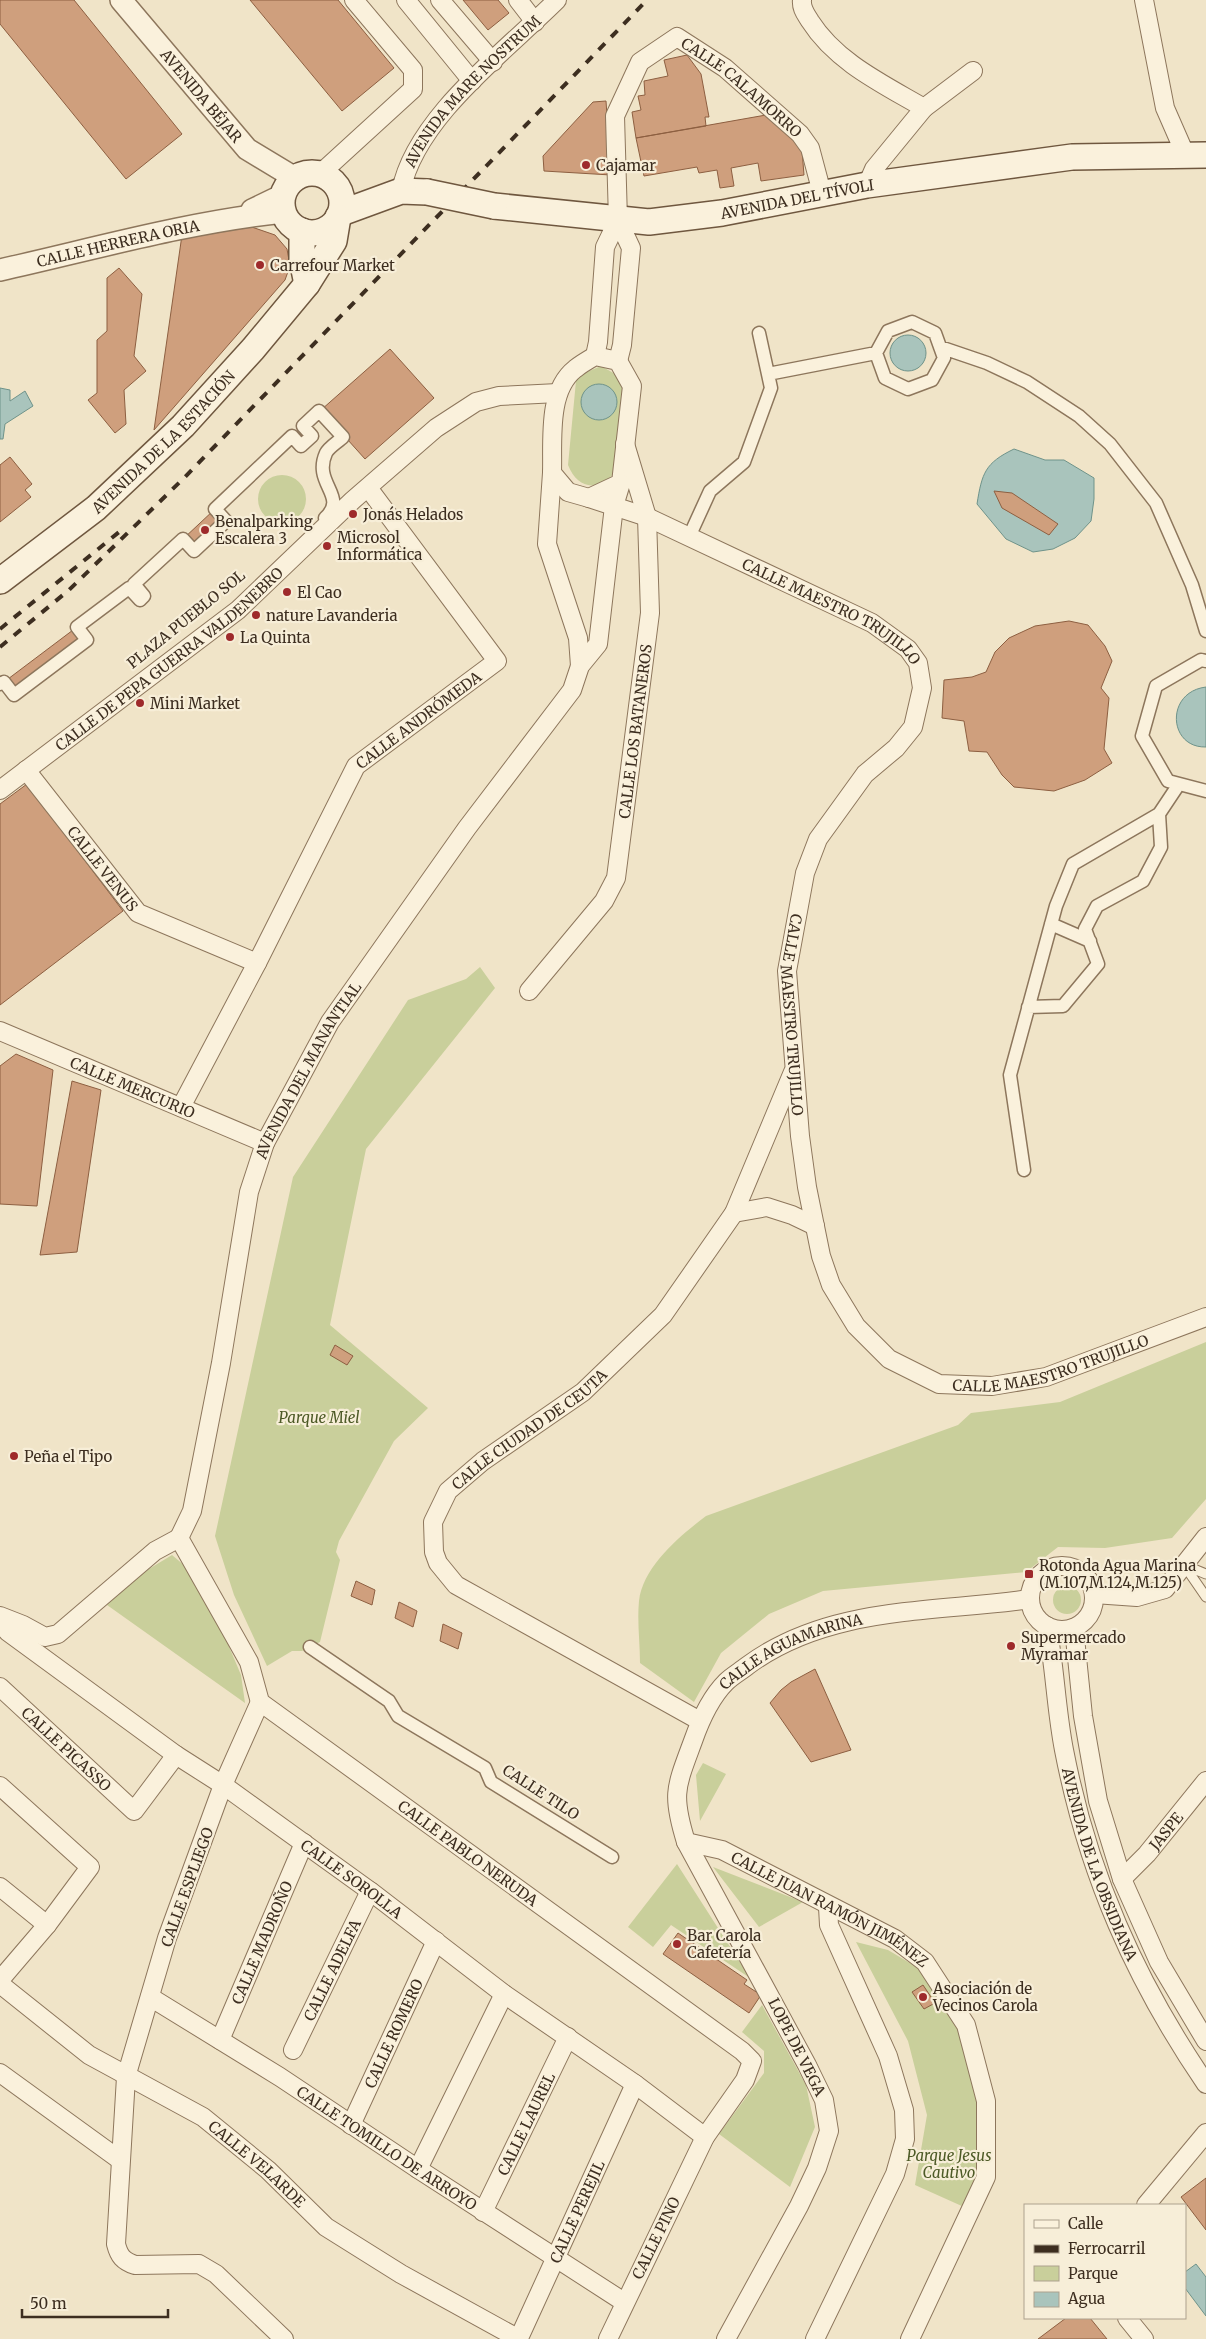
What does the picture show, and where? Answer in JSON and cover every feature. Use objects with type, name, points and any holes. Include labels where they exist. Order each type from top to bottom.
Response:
[{"type":"main road","name":"AVENIDA DEL TÍVOLI","points":[[396,192],[427,192],[494,206],[649,222],[704,215],[867,185],[1072,157],[1196,155]]},
{"type":"main road","points":[[335,198],[323,231],[302,231],[288,220],[287,195],[302,174],[335,198],[396,192]]},
{"type":"main road","name":"AVENIDA DE LA ESTACIÓN","points":[[0,581],[96,508],[183,426],[253,349],[307,284],[334,240],[335,198]]},
{"type":"main road","points":[[302,231],[302,260],[307,284]]},
{"type":"street","name":"AVENIDA BÉJAR","points":[[121,0],[287,195]]},
{"type":"street","points":[[335,198],[413,89],[413,70],[354,0]]},
{"type":"street","points":[[406,0],[472,81]]},
{"type":"street","points":[[440,0],[493,62]]},
{"type":"street","points":[[518,0],[535,22]]},
{"type":"street","name":"AVENIDA MARE NOSTRUM","points":[[396,192],[428,129],[472,81],[557,0]]},
{"type":"street","points":[[802,0],[801,7],[822,39],[864,74],[924,108]]},
{"type":"street","points":[[1144,0],[1165,108],[1196,155]]},
{"type":"street","points":[[433,33],[450,31],[455,17]]},
{"type":"street","name":"CALLE CALAMORRO","points":[[618,220],[615,116],[640,62],[677,37],[725,68],[800,134],[810,148],[822,193]]},
{"type":"street","points":[[867,185],[874,169],[924,108],[973,72]]},
{"type":"street","name":"CALLE HERRERA ORIA","points":[[0,270],[236,217],[287,195]]},
{"type":"street","points":[[618,220],[631,248],[622,345],[618,361],[595,356],[605,247],[618,220]]},
{"type":"street","points":[[912,322],[935,333],[944,358],[932,380],[908,389],[885,378],[876,353],[888,331],[912,322]]},
{"type":"street","points":[[689,537],[710,491],[744,462],[771,388],[759,333]]},
{"type":"street","points":[[940,348],[987,362],[1027,382],[1079,416],[1110,444],[1156,503],[1192,585],[1206,631]]},
{"type":"street","points":[[768,374],[876,353]]},
{"type":"street","name":"AVENIDA DEL MANANTIAL","points":[[580,666],[578,638],[547,544],[554,424],[558,392],[573,370],[595,356]]},
{"type":"street","name":"AVENIDA DEL MANANTIAL","points":[[179,1538],[192,1511],[221,1363],[249,1192],[265,1144],[330,1022],[467,828],[572,690],[580,666],[598,644],[614,506],[620,483],[632,386],[618,361]]},
{"type":"street","name":"CALLE DE PEPA GUERRA VALDENEBRO","points":[[0,790],[238,610],[353,500],[369,489],[436,428],[476,402],[499,396],[558,392]]},
{"type":"street","name":"PLAZA PUEBLO SOL","points":[[0,684],[4,682],[14,695],[87,640],[78,627],[129,588],[140,600],[144,596],[134,584],[183,539],[194,551],[226,521],[215,509],[292,436],[301,446],[312,436],[303,426],[319,411],[343,437],[327,452],[322,465],[324,481],[334,503],[331,512],[232,606],[0,783]]},
{"type":"street","name":"CALLE LOS BATANEROS","points":[[529,991],[604,901],[616,878],[650,613],[646,517],[625,444]]},
{"type":"street","points":[[552,473],[568,492],[589,498],[620,483]]},
{"type":"street","name":"CALLE ANDRÓMEDA","points":[[181,1107],[257,963],[356,766],[497,661],[369,489]]},
{"type":"street","name":"CALLE MAESTRO TRUJILLO","points":[[589,498],[646,517],[872,623],[908,648],[918,663],[922,688],[913,727],[896,748],[865,774],[818,839],[806,873],[787,971],[800,1136],[807,1187],[821,1256],[831,1285],[856,1326],[889,1359],[939,1384],[992,1386],[1046,1377],[1206,1317]]},
{"type":"street","points":[[1206,661],[1201,660],[1156,686],[1142,736],[1168,781],[1206,791]]},
{"type":"street","name":"CALLE VENUS","points":[[26,770],[138,913],[257,963]]},
{"type":"street","points":[[1024,1170],[1010,1075],[1051,924],[1073,864],[1159,814],[1179,784]]},
{"type":"street","points":[[1028,1007],[1063,1006],[1098,964],[1085,929],[1097,906],[1144,881],[1161,847],[1159,814]]},
{"type":"street","points":[[1051,924],[1090,941]]},
{"type":"street","name":"CALLE MERCURIO","points":[[0,1031],[265,1144]]},
{"type":"street","name":"CALLE CIUDAD DE CEUTA","points":[[700,1720],[456,1585],[438,1563],[434,1552],[433,1522],[448,1491],[483,1461],[583,1392],[663,1315],[734,1213],[794,1070]]},
{"type":"street","points":[[734,1213],[767,1207],[815,1226]]},
{"type":"street","points":[[1094,1594],[1137,1597],[1165,1589],[1206,1537]]},
{"type":"street","points":[[0,1616],[46,1637],[58,1634],[148,1558],[179,1538],[249,1662],[260,1702]]},
{"type":"street","points":[[1061,1566],[1074,1568],[1084,1574],[1091,1583],[1094,1594],[1093,1608],[1088,1617],[1074,1628],[1054,1629],[1048,1626],[1038,1619],[1032,1610],[1030,1599],[1032,1587],[1037,1578],[1050,1568],[1061,1566]]},
{"type":"street","name":"CALLE AGUAMARINA","points":[[686,1842],[678,1816],[676,1801],[678,1784],[700,1720],[726,1682],[770,1649],[840,1622],[912,1610],[1030,1599]]},
{"type":"street","name":"CALLE SOROLLA","points":[[0,1622],[8,1632],[176,1755],[223,1785],[436,1941],[504,1994],[635,2084],[705,2137]]},
{"type":"street","name":"AVENIDA DE LA OBSIDIANA","points":[[1048,1626],[1064,1749],[1093,1865],[1141,1979],[1185,2053],[1206,2084]]},
{"type":"street","name":"AVENIDA DE LA OBSIDIANA","points":[[1074,1628],[1083,1716],[1098,1801],[1122,1879],[1159,1962],[1206,2041]]},
{"type":"street","name":"CALLE TILO","points":[[310,1647],[388,1700],[398,1716],[485,1768],[491,1782],[612,1857]]},
{"type":"street","name":"CALLE PICASSO","points":[[0,1687],[134,1811],[176,1755]]},
{"type":"street","name":"CALLE ESPLIEGO","points":[[260,1702],[223,1785],[168,1938],[126,2077],[116,2244],[118,2255],[135,2265],[199,2264],[216,2274],[284,2339]]},
{"type":"street","name":"CALLE PABLO NERUDA","points":[[260,1702],[742,2051],[752,2061],[745,2080],[705,2137]]},
{"type":"street","name":"JASPE","points":[[1122,1879],[1147,1854],[1206,1781]]},
{"type":"street","points":[[0,1786],[90,1867],[47,1925],[0,1982]]},
{"type":"street","name":"CALLE JUAN RAMÓN JIMÉNEZ","points":[[686,1842],[722,1850],[828,1907],[895,1939],[925,1962],[966,2025],[986,2101],[986,2177],[910,2339]]},
{"type":"street","name":"LOPE DE VEGA","points":[[686,1842],[807,2065],[824,2100],[829,2131],[817,2168],[799,2206],[726,2339]]},
{"type":"street","name":"CALLE MADROÑO","points":[[220,2040],[304,1844]]},
{"type":"street","points":[[0,1886],[47,1925]]},
{"type":"street","name":"CALLE ADELFA","points":[[293,2050],[370,1892]]},
{"type":"street","points":[[815,2339],[895,2174],[905,2139],[904,2110],[888,2056],[829,1924],[828,1907]]},
{"type":"street","name":"CALLE ROMERO","points":[[351,2125],[436,1941]]},
{"type":"street","name":"CALLE VELARDE","points":[[0,1982],[89,2055],[126,2077],[203,2117],[268,2170],[326,2227],[401,2274],[519,2339]]},
{"type":"street","points":[[418,2169],[504,1994]]},
{"type":"street","name":"CALLE TOMILLO DE ARROYO","points":[[150,1997],[280,2077],[483,2212],[624,2302]]},
{"type":"street","name":"CALLE LAUREL","points":[[483,2212],[568,2037]]},
{"type":"street","points":[[0,2073],[120,2160]]},
{"type":"street","name":"CALLE PEREJIL","points":[[519,2339],[554,2258],[635,2084]]},
{"type":"street","points":[[1147,2204],[1206,2133]]},
{"type":"street","name":"CALLE PINO","points":[[608,2339],[624,2302],[705,2137]]},
{"type":"street","points":[[1128,2319],[1144,2339]]},
{"type":"lane","points":[[1184,1565],[1206,1574]]},
{"type":"lane","points":[[1184,1565],[1206,1597]]},
{"type":"green space","points":[[601,366],[617,375],[623,389],[616,471],[603,482],[589,485],[577,479],[568,465],[576,381],[580,375]]},
{"type":"green space","points":[[282,475],[291,477],[299,482],[304,490],[306,499],[304,508],[299,516],[291,521],[282,523],[273,521],[265,516],[260,508],[258,499],[260,490],[265,482],[273,477]]},
{"type":"green space","name":"Parque Miel","points":[[480,967],[495,988],[366,1149],[330,1325],[428,1408],[394,1441],[339,1541],[336,1552],[340,1560],[320,1642],[302,1651],[292,1651],[267,1666],[234,1595],[215,1536],[293,1177],[408,1000],[466,979]]},
{"type":"green space","points":[[1206,1342],[1206,1499],[1172,1538],[1105,1548],[1058,1547],[1026,1572],[823,1591],[769,1614],[721,1653],[694,1702],[640,1663],[638,1609],[642,1588],[655,1564],[665,1552],[706,1516],[958,1425],[971,1413],[1060,1402]]},
{"type":"green space","points":[[172,1555],[185,1566],[225,1637],[241,1675],[245,1703],[107,1605],[139,1575]]},
{"type":"green space","points":[[1067,1586],[1077,1590],[1081,1600],[1077,1610],[1067,1614],[1057,1610],[1053,1600],[1057,1590]]},
{"type":"green space","points":[[703,1763],[726,1774],[700,1821],[696,1775]]},
{"type":"green space","points":[[677,1864],[750,1978],[671,1925],[653,1947],[628,1927]]},
{"type":"green space","points":[[713,1867],[803,1902],[759,1927]]},
{"type":"green space","name":"Parque Jesus Cautivo","points":[[856,1942],[888,1950],[920,1969],[957,2027],[979,2106],[978,2174],[964,2207],[915,2185],[927,2115],[908,2041]]},
{"type":"green space","points":[[762,2005],[806,2085],[815,2127],[790,2187],[719,2134],[764,2073],[764,2051],[742,2032]]},
{"type":"water","points":[[908,335],[915,336],[921,340],[925,346],[925,360],[921,366],[915,370],[908,371],[901,370],[895,366],[891,360],[890,353],[891,346],[895,340],[901,336]]},
{"type":"water","points":[[599,384],[606,385],[612,389],[616,395],[616,409],[612,415],[606,419],[599,420],[592,419],[586,415],[582,409],[581,402],[582,395],[586,389],[592,385]]},
{"type":"water","points":[[0,388],[10,390],[10,401],[25,391],[33,406],[5,424],[3,439],[0,439]]},
{"type":"water","points":[[1014,449],[1045,460],[1064,460],[1094,478],[1091,521],[1075,538],[1053,549],[1033,552],[1006,539],[977,504],[986,470],[997,459]]},
{"type":"water","points":[[1206,687],[1206,747],[1193,745],[1184,739],[1178,730],[1176,719],[1178,708],[1183,699],[1193,691]]},
{"type":"water","points":[[1196,2264],[1206,2277],[1206,2316],[1186,2289],[1186,2271]]},
{"type":"building","points":[[0,0],[74,0],[182,134],[126,179],[0,24]]},
{"type":"building","points":[[250,0],[338,0],[394,68],[342,111]]},
{"type":"building","points":[[463,0],[498,0],[509,13],[488,30]]},
{"type":"building","points":[[687,55],[701,74],[709,117],[705,117],[706,126],[636,138],[632,112],[641,110],[638,96],[645,95],[644,81],[668,76],[664,60]]},
{"type":"building","points":[[606,101],[611,175],[544,171],[543,156],[593,102]]},
{"type":"building","points":[[766,115],[801,138],[804,175],[761,181],[758,163],[731,168],[734,186],[720,188],[717,170],[699,173],[697,167],[644,176],[636,138]]},
{"type":"building","points":[[243,224],[275,235],[287,249],[290,266],[285,280],[154,430],[183,228]]},
{"type":"building","points":[[119,268],[142,294],[134,356],[146,371],[124,390],[126,424],[115,433],[88,400],[97,393],[97,340],[107,331],[107,278]]},
{"type":"building","points":[[390,349],[434,398],[365,459],[321,410]]},
{"type":"building","points":[[10,457],[32,484],[25,490],[31,497],[0,522],[0,465]]},
{"type":"building","points":[[994,491],[1012,493],[1058,524],[1049,535],[1002,508]]},
{"type":"building","name":"Benalparking Escalera 3","points":[[215,509],[226,521],[194,551],[183,539]]},
{"type":"building","points":[[1069,621],[1088,625],[1105,646],[1112,661],[1101,688],[1109,698],[1104,749],[1112,763],[1085,780],[1054,791],[1014,787],[1002,775],[987,752],[969,751],[964,721],[942,718],[944,680],[972,677],[986,672],[995,652],[1009,638],[1035,626]]},
{"type":"building","points":[[77,627],[87,640],[14,695],[4,682]]},
{"type":"building","points":[[27,784],[123,911],[0,1005],[0,804]]},
{"type":"building","points":[[16,1054],[53,1070],[37,1206],[0,1204],[0,1066]]},
{"type":"building","points":[[72,1081],[101,1090],[77,1252],[40,1255]]},
{"type":"building","points":[[335,1345],[353,1356],[347,1365],[330,1355]]},
{"type":"building","points":[[356,1581],[375,1590],[372,1605],[351,1596]]},
{"type":"building","points":[[399,1602],[417,1611],[413,1627],[395,1618]]},
{"type":"building","points":[[443,1624],[462,1633],[458,1649],[440,1641]]},
{"type":"building","points":[[815,1669],[851,1750],[811,1762],[770,1703],[791,1682]]},
{"type":"building","points":[[678,1933],[747,1980],[744,1984],[761,1995],[749,2013],[663,1954]]},
{"type":"building","name":"Asociación de Vecinos Carola","points":[[923,1985],[935,2003],[924,2009],[912,1992]]},
{"type":"building","points":[[1206,2178],[1206,2230],[1181,2197]]},
{"type":"building","points":[[1065,2319],[1091,2319],[1107,2339],[1038,2339]]},
{"type":"railway","points":[[0,647],[69,590],[184,478],[647,0]]},
{"type":"railway","points":[[0,629],[124,528]]},
{"type":"place","name":"Cajamar","points":[[586,165]]},
{"type":"place","name":"Carrefour Market","points":[[260,265]]},
{"type":"place","name":"Jonás Helados","points":[[353,514]]},
{"type":"place","name":"Benalparking Escalera 3","points":[[205,530]]},
{"type":"place","name":"Microsol Informática","points":[[327,546]]},
{"type":"place","name":"El Cao","points":[[287,592]]},
{"type":"place","name":"nature Lavanderia","points":[[256,615]]},
{"type":"place","name":"La Quinta","points":[[230,637]]},
{"type":"place","name":"Mini Market","points":[[140,703]]},
{"type":"place","name":"Peña el Tipo","points":[[14,1456]]},
{"type":"place","name":"Rotonda Agua Marina (M.107,M.124,M.125)","points":[[1029,1574]]},
{"type":"place","name":"Supermercado Myramar","points":[[1011,1646]]},
{"type":"place","name":"Bar Carola Cafetería","points":[[677,1944]]},
{"type":"place","name":"Asociación de Vecinos Carola","points":[[923,1997]]}]
